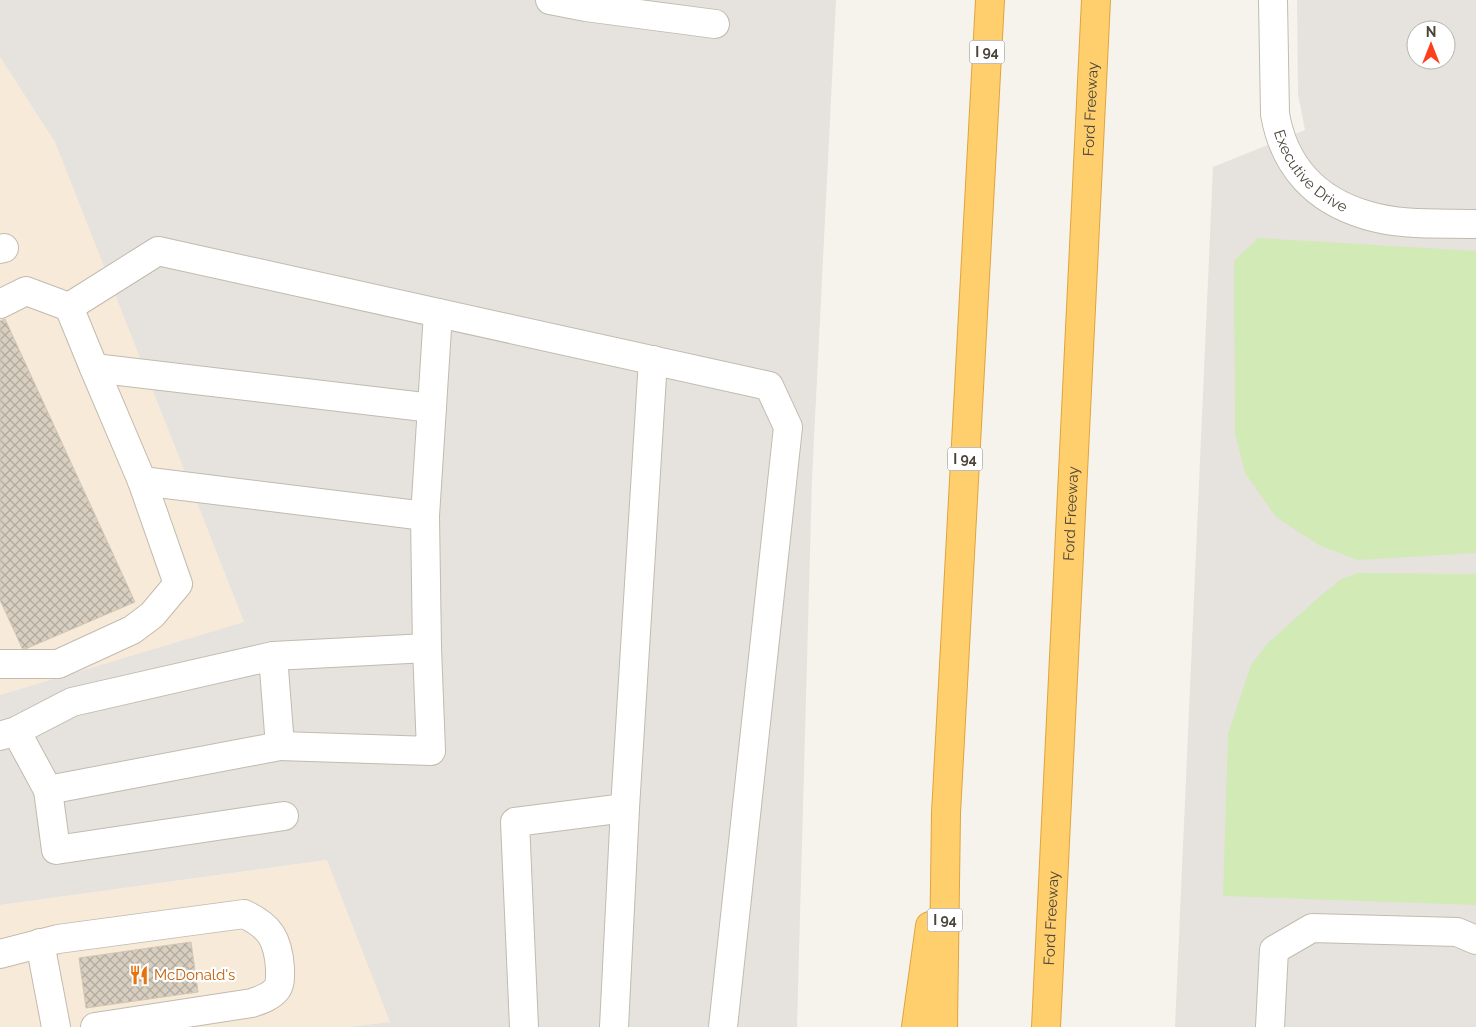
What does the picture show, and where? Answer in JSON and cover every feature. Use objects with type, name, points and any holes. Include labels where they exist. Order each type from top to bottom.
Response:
[{"type":"highway","name":"I 94","points":[[943,1027],[946,813],[990,0]]},
{"type":"highway","name":"Ford Freeway","points":[[1046,1027],[1096,0]]},
{"type":"highway","points":[[916,1027],[946,813]]},
{"type":"highway","points":[[1052,897],[1059,1027]]},
{"type":"street","points":[[550,0],[586,7],[715,24]]},
{"type":"street","name":"Executive Drive","points":[[1273,0],[1275,114],[1277,128],[1286,154],[1304,179],[1339,204],[1367,216],[1406,222],[1476,224]]},
{"type":"street","points":[[69,307],[158,251],[769,386],[788,427],[723,1027]]},
{"type":"street","points":[[0,304],[26,291],[69,307],[142,481],[178,584],[152,616],[132,630],[58,664],[0,664]]},
{"type":"street","points":[[48,790],[280,746],[431,751],[425,516],[438,313]]},
{"type":"street","points":[[614,1027],[625,808],[653,360]]},
{"type":"street","points":[[94,368],[432,408]]},
{"type":"street","points":[[142,481],[425,516]]},
{"type":"street","points":[[284,816],[56,850],[48,790],[8,733],[72,702],[273,656],[427,648]]},
{"type":"street","points":[[273,656],[280,746]]},
{"type":"street","points":[[58,664],[72,702]]},
{"type":"street","points":[[524,1027],[515,822],[625,808]]},
{"type":"street","points":[[0,954],[40,943],[244,914],[260,921],[272,936],[278,949],[280,980],[277,989],[266,997],[252,1003],[95,1027]]},
{"type":"street","points":[[1270,1027],[1274,950],[1312,928],[1457,932],[1476,940]]},
{"type":"street","points":[[40,943],[56,1027]]},
{"type":"shaded area","points":[[0,0],[836,0],[812,478],[797,1027],[349,1027],[390,1022],[327,860],[0,905],[0,695],[244,622],[55,142],[0,57]]},
{"type":"shaded area","points":[[1297,0],[1476,0],[1476,1027],[1175,1027],[1213,167],[1305,130],[1298,94]]},
{"type":"shaded area","points":[[0,57],[55,142],[244,622],[0,695]]},
{"type":"shaded area","points":[[328,860],[390,1022],[349,1027],[0,1027],[0,905]]},
{"type":"green space","points":[[1258,238],[1476,251],[1476,553],[1357,560],[1319,545],[1276,517],[1245,473],[1235,433],[1234,261]]},
{"type":"green space","points":[[1357,573],[1476,574],[1476,905],[1223,896],[1228,734],[1251,665],[1268,643],[1318,598],[1340,580]]},
{"type":"building","points":[[5,319],[135,602],[23,650],[0,600],[0,321]]},
{"type":"building","name":"McDonald's","points":[[191,942],[198,992],[86,1008],[79,958]]},
{"type":"place","name":"McDonald's","points":[[139,975]]}]
